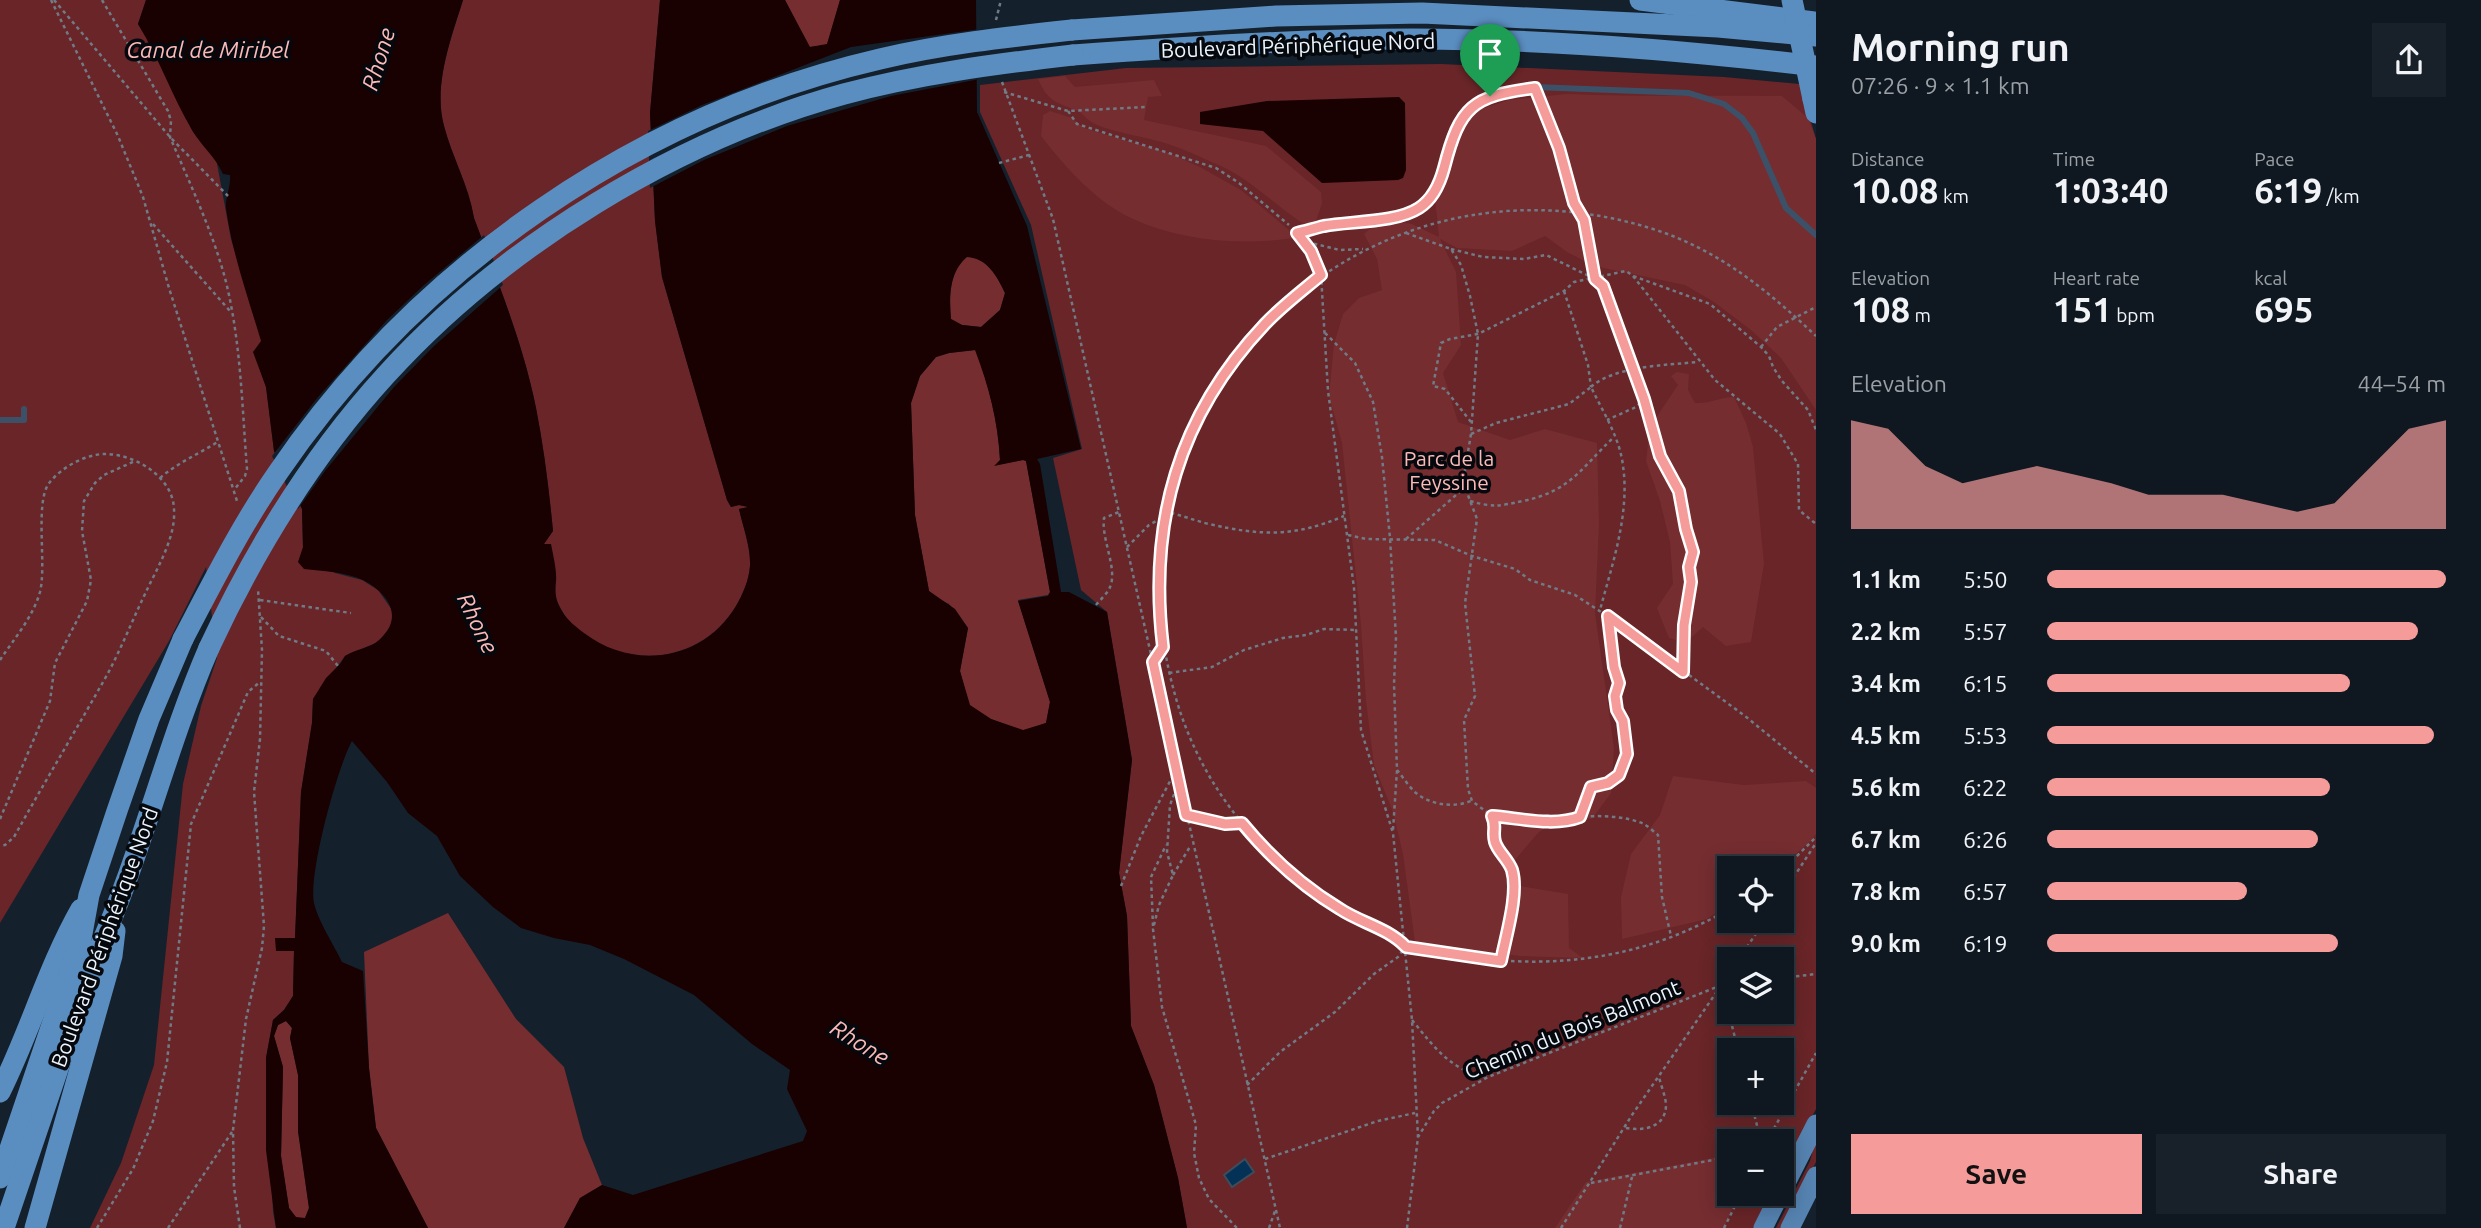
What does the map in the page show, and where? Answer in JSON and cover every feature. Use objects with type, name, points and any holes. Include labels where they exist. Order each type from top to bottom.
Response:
[{"type":"highway","points":[[1640,0],[1816,22]]},
{"type":"highway","points":[[1792,0],[1814,106]]},
{"type":"highway","name":"Boulevard Périphérique Nord","points":[[0,1178],[81,939],[89,895],[149,719],[183,639],[240,532],[279,470],[327,406],[369,357],[463,268],[545,206],[601,171],[666,136],[742,102],[782,87],[879,59],[935,47],[1072,30],[1276,16],[1422,13],[1718,27],[1816,36]]},
{"type":"highway","name":"Boulevard Périphérique Nord","points":[[4,1228],[98,951],[118,908],[180,722],[209,648],[262,543],[302,481],[387,374],[480,286],[560,227],[644,176],[704,146],[800,108],[841,95],[945,71],[1073,55],[1272,42],[1414,39],[1572,43],[1816,66]]},
{"type":"highway","points":[[0,1091],[19,1055],[67,934],[89,895]]},
{"type":"highway","points":[[35,1228],[112,956],[118,908]]},
{"type":"main road","points":[[1794,1167],[1816,1124]]},
{"type":"main road","points":[[1790,1228],[1816,1176]]},
{"type":"main road","points":[[1763,1228],[1774,1206]]},
{"type":"lane","points":[[1297,233],[1322,226],[1389,217],[1418,209],[1435,191],[1442,176],[1452,137],[1466,112],[1490,96],[1535,88],[1689,93],[1724,104],[1742,118],[1753,133],[1786,208],[1816,235]]},
{"type":"lane","points":[[0,420],[24,420],[23,409]]},
{"type":"path","points":[[54,0],[170,137],[228,197]]},
{"type":"path","points":[[102,0],[168,111],[170,137],[212,240],[226,284],[243,390],[247,469],[246,476],[234,491]]},
{"type":"path","points":[[1535,88],[1559,148],[1574,203],[1584,220],[1595,279]]},
{"type":"path","points":[[1146,107],[1068,111],[1004,92],[1054,219],[1280,1228]]},
{"type":"path","points":[[1068,111],[1077,124],[1216,168],[1239,183],[1297,233]]},
{"type":"path","points":[[999,163],[1028,155]]},
{"type":"path","points":[[1717,915],[1672,937],[1610,956],[1569,962],[1501,961],[1406,947],[1397,937],[1342,911],[1310,889],[1282,866],[1242,823],[1211,780],[1182,718],[1163,647],[1158,587],[1164,519],[1173,481],[1199,416],[1241,351],[1266,322],[1321,275],[1366,248],[1449,219],[1517,210],[1580,213],[1654,229],[1695,246],[1746,275],[1771,294],[1816,336]]},
{"type":"path","points":[[151,221],[232,313]]},
{"type":"path","points":[[1405,233],[1483,257],[1524,258],[1546,255],[1595,279],[1603,286],[1644,399],[1660,456],[1679,491],[1693,552],[1689,567],[1691,582],[1684,625],[1683,672]]},
{"type":"path","points":[[1366,248],[1340,250],[1304,241],[1321,275],[1328,391],[1354,588],[1361,730],[1393,833]]},
{"type":"path","points":[[1451,249],[1461,265],[1471,296],[1478,334],[1471,434],[1463,482],[1477,519],[1465,603],[1475,696],[1464,720],[1468,789],[1472,801],[1492,816],[1542,820],[1572,820],[1597,816],[1645,824],[1658,835],[1662,897],[1672,937]]},
{"type":"path","points":[[1471,422],[1445,389],[1433,386],[1441,343],[1478,334],[1564,291],[1574,282],[1626,271],[1676,328],[1715,380],[1780,434],[1798,464],[1799,510],[1816,524]]},
{"type":"path","points":[[1633,276],[1710,304],[1761,346],[1782,381],[1808,411],[1816,430]]},
{"type":"path","points":[[1564,291],[1588,365],[1591,387],[1614,436],[1623,467],[1623,510],[1600,610]]},
{"type":"path","points":[[1761,346],[1777,327],[1816,307]]},
{"type":"path","points":[[1325,333],[1354,363],[1373,402],[1382,457],[1396,637],[1394,684],[1397,770],[1393,833],[1406,947],[1418,1137]]},
{"type":"path","points":[[1471,434],[1496,423],[1569,404],[1601,377],[1632,370],[1700,362]]},
{"type":"path","points":[[1607,420],[1636,407],[1644,399]]},
{"type":"path","points":[[1470,501],[1494,508],[1544,496],[1566,485],[1614,436]]},
{"type":"path","points":[[160,478],[173,466],[187,461],[219,441]]},
{"type":"path","points":[[0,660],[34,607],[41,590],[44,565],[42,498],[47,485],[70,466],[93,456],[115,455],[135,461],[151,470],[160,478],[173,500],[173,525],[163,556],[107,675],[14,837],[0,846]]},
{"type":"path","points":[[0,819],[50,701],[55,663],[87,601],[91,580],[82,531],[84,501],[95,483],[104,475],[135,461]]},
{"type":"path","points":[[1406,539],[1465,488]]},
{"type":"path","points":[[1096,605],[1111,586],[1111,569],[1102,530],[1104,518],[1119,512]]},
{"type":"path","points":[[1127,547],[1149,526],[1171,513],[1207,524],[1254,532],[1296,532],[1318,527],[1344,516]]},
{"type":"path","points":[[1347,535],[1366,539],[1436,541],[1472,556],[1515,569],[1530,580],[1575,595],[1600,610],[1745,716],[1816,774]]},
{"type":"path","points":[[260,600],[351,613]]},
{"type":"path","points":[[1580,817],[1591,787],[1608,783],[1619,775],[1627,754],[1623,721],[1617,710],[1615,696],[1619,683],[1614,667],[1608,616]]},
{"type":"path","points":[[261,617],[279,636],[326,651],[338,666]]},
{"type":"path","points":[[1169,673],[1212,667],[1244,650],[1283,638],[1324,629],[1356,630]]},
{"type":"path","points":[[1153,662],[1163,647]]},
{"type":"path","points":[[97,1228],[133,1169],[153,1121],[164,1074],[191,824],[248,692],[260,682]]},
{"type":"path","points":[[1121,886],[1141,836],[1176,770]]},
{"type":"path","points":[[1397,770],[1416,793],[1444,805],[1460,805],[1472,801]]},
{"type":"path","points":[[1172,875],[1167,852],[1170,805],[1179,781]]},
{"type":"path","points":[[1186,815],[1225,824],[1242,823]]},
{"type":"path","points":[[1492,816],[1496,824],[1496,845],[1512,871],[1514,893],[1501,961]]},
{"type":"path","points":[[1794,859],[1816,837]]},
{"type":"path","points":[[1168,842],[1151,877],[1153,929],[1162,1007],[1196,1125],[1194,1153],[1199,1178],[1209,1199],[1237,1228]]},
{"type":"path","points":[[1153,929],[1159,905],[1172,875],[1192,843]]},
{"type":"path","points":[[1794,877],[1816,843]]},
{"type":"path","points":[[1247,1085],[1280,1052],[1335,1012],[1406,947]]},
{"type":"path","points":[[1794,977],[1816,974]]},
{"type":"path","name":"Chemin du Bois Balmont","points":[[1408,1228],[1418,1137],[1442,1103],[1488,1077],[1717,987]]},
{"type":"path","points":[[1561,1228],[1717,992]]},
{"type":"path","points":[[1412,1020],[1443,1057],[1465,1072],[1488,1077]]},
{"type":"path","points":[[1774,1129],[1816,1052]]},
{"type":"path","points":[[1626,1128],[1649,1129],[1658,1124],[1664,1115],[1666,1105],[1659,1077]]},
{"type":"path","points":[[1265,1159],[1378,1121],[1416,1112]]},
{"type":"path","points":[[168,1228],[233,1130]]},
{"type":"path","points":[[1591,1183],[1717,1159]]},
{"type":"path","points":[[1620,1228],[1632,1175]]},
{"type":"path","points":[[1724,1228],[1735,1206]]},
{"type":"path","points":[[1269,1228],[1276,1209]]},
{"type":"green space","points":[[0,0],[146,0],[138,24],[154,50],[193,132],[216,158],[231,239],[262,341],[258,364],[266,387],[274,451],[302,509],[303,547],[335,573],[362,580],[378,590],[392,610],[390,628],[378,642],[345,656],[313,699],[301,792],[295,938],[279,939],[280,950],[294,950],[293,996],[273,1020],[266,1058],[276,1228],[90,1228],[121,1163],[154,1065],[183,784],[201,706],[217,658],[206,567],[169,641],[0,923]]},
{"type":"green space","points":[[463,0],[660,0],[650,113],[655,221],[662,277],[727,500],[731,507],[749,507],[739,509],[750,559],[743,592],[722,624],[706,638],[687,648],[646,656],[624,653],[604,646],[569,621],[555,596],[543,545],[553,531],[544,454],[531,384],[509,312],[447,138],[441,111],[445,63]]},
{"type":"green space","points":[[785,0],[840,0],[827,45],[809,47]]},
{"type":"green space","name":"Parc de la Feyssine","points":[[1441,64],[1724,77],[1800,84],[1816,139],[1816,1109],[1794,1152],[1794,1129],[1717,1129],[1717,1206],[1766,1206],[1754,1228],[1187,1228],[1178,1178],[1154,1085],[1131,1026],[1127,916],[1119,873],[1132,760],[1107,612],[1081,590],[1053,458],[1082,449],[1031,225],[980,112],[980,85],[1126,68]]},
{"type":"green space","points":[[1065,76],[1075,87],[1154,80],[1162,96],[1148,97],[1144,120],[1266,146],[1321,192],[1322,203],[1316,221],[1307,226],[1223,167],[1168,144],[1093,123],[1078,111],[1049,97],[1038,79]]},
{"type":"green space","points":[[1567,94],[1782,96],[1808,118],[1816,139],[1816,410],[1781,358],[1751,330],[1714,302],[1685,285],[1594,266],[1567,252],[1545,236],[1512,251],[1457,248],[1440,239],[1456,272],[1461,345],[1443,373],[1458,422],[1510,440],[1545,429],[1597,443],[1599,524],[1595,613],[1614,748],[1611,793],[1592,819],[1559,816],[1537,834],[1515,860],[1520,886],[1568,894],[1569,948],[1583,958],[1520,956],[1415,942],[1403,854],[1393,812],[1374,765],[1342,443],[1329,396],[1334,344],[1343,314],[1359,298],[1382,290],[1377,259],[1364,234],[1382,218],[1412,224],[1439,237],[1435,198],[1452,143],[1469,113],[1509,100]]},
{"type":"green space","points":[[1050,111],[1072,118],[1084,128],[1169,153],[1200,167],[1241,190],[1289,230],[1293,238],[1253,242],[1212,240],[1171,232],[1133,219],[1094,194],[1060,160],[1041,136],[1043,115]]},
{"type":"green space","points":[[967,256],[986,264],[1005,293],[1000,310],[981,327],[962,325],[951,319],[950,294],[954,277]]},
{"type":"green space","points":[[976,350],[995,418],[1000,460],[996,465],[1026,461],[1050,592],[1048,595],[1018,600],[1050,702],[1046,723],[1023,731],[991,719],[969,705],[960,671],[968,628],[949,604],[929,591],[915,515],[911,403],[920,376],[936,357]]},
{"type":"green space","points":[[1677,372],[1689,374],[1688,390],[1695,403],[1734,397],[1753,447],[1764,564],[1751,642],[1726,646],[1703,627],[1685,643],[1669,638],[1657,608],[1673,584],[1670,542],[1646,461],[1650,427],[1678,385],[1671,376]]},
{"type":"green space","points":[[1673,776],[1744,785],[1806,781],[1816,788],[1816,834],[1793,856],[1717,856],[1717,912],[1707,919],[1622,939],[1621,897],[1631,854],[1660,815]]},
{"type":"green space","points":[[448,913],[516,1019],[564,1067],[583,1138],[602,1185],[580,1198],[564,1228],[428,1228],[376,1128],[369,1068],[364,952]]},
{"type":"green space","points":[[286,1021],[292,1028],[290,1038],[298,1075],[298,1131],[309,1208],[305,1218],[296,1218],[289,1208],[281,1156],[283,1067],[274,1036],[278,1025]]},
{"type":"green space","points":[[1816,1138],[1816,1162],[1794,1205],[1794,1193],[1810,1161]]},
{"type":"green space","points":[[1717,1157],[1717,1206],[1734,1206],[1724,1228],[1555,1228],[1586,1182]]},
{"type":"green space","points":[[1787,1206],[1793,1206],[1782,1228],[1776,1228]]},
{"type":"water","points":[[146,0],[463,0],[445,62],[441,111],[447,138],[509,312],[531,384],[544,454],[553,531],[544,544],[551,544],[557,600],[566,617],[584,633],[624,653],[645,656],[687,649],[722,625],[741,597],[750,566],[748,544],[739,509],[748,507],[731,507],[727,500],[662,277],[655,221],[650,113],[660,0],[785,0],[810,47],[827,44],[840,0],[976,0],[977,112],[1027,226],[1081,449],[1037,459],[1061,592],[1069,592],[1107,612],[1132,760],[1119,873],[1127,916],[1131,1026],[1154,1085],[1178,1178],[1187,1228],[564,1228],[580,1198],[602,1185],[633,1195],[803,1141],[807,1131],[787,1089],[790,1070],[752,1044],[694,995],[624,959],[590,945],[521,928],[493,907],[460,876],[437,836],[408,813],[387,782],[352,741],[339,774],[319,847],[313,889],[314,903],[342,962],[363,971],[376,1128],[428,1228],[276,1228],[266,1150],[266,1058],[273,1020],[293,996],[294,951],[276,951],[275,938],[295,938],[301,792],[313,699],[326,678],[345,656],[379,640],[391,623],[392,614],[386,599],[363,580],[304,569],[298,562],[303,547],[302,509],[274,451],[266,387],[253,352],[261,341],[236,258],[226,208],[230,175],[223,174],[192,130],[138,24]],"holes":[[[967,257],[986,264],[1005,293],[1000,310],[981,327],[962,325],[951,319],[950,294],[954,277]],[[975,350],[995,418],[1000,460],[994,466],[1026,461],[1050,592],[1048,596],[1018,601],[1050,702],[1046,723],[1023,730],[991,719],[970,705],[960,671],[968,628],[955,609],[929,591],[915,515],[911,403],[920,376],[936,357]],[[286,1021],[292,1028],[290,1038],[298,1075],[298,1131],[309,1208],[305,1218],[296,1217],[289,1208],[281,1156],[283,1067],[274,1036],[278,1025]]]},
{"type":"water","points":[[1399,97],[1405,103],[1406,170],[1403,178],[1398,180],[1322,183],[1263,131],[1200,124],[1200,112],[1267,101]]},
{"type":"pier","points":[[980,29],[980,79],[891,96],[787,126],[704,160],[650,188],[650,130],[702,105],[851,47]]},
{"type":"pier","points":[[484,235],[503,285],[433,347],[394,387],[325,471],[298,509],[272,456],[318,397],[387,320]]},
{"type":"building","points":[[1245,1159],[1254,1172],[1232,1187],[1224,1175]]},
{"type":"route","points":[[1535,88],[1559,148],[1574,203],[1584,220],[1595,279],[1603,286],[1644,399],[1660,456],[1679,491],[1693,552],[1689,567],[1691,582],[1684,625],[1683,672],[1608,616],[1614,667],[1619,683],[1615,696],[1617,710],[1623,721],[1627,754],[1619,775],[1608,783],[1591,787],[1580,817],[1572,820],[1492,816],[1496,824],[1496,845],[1512,871],[1514,893],[1501,961],[1406,947],[1397,937],[1342,911],[1310,889],[1257,842],[1242,823],[1225,824],[1186,815],[1153,662],[1163,647],[1158,587],[1163,522],[1173,481],[1199,416],[1241,351],[1266,322],[1321,275],[1311,251],[1297,233],[1322,226],[1389,217],[1418,209],[1435,191],[1458,124],[1475,104],[1490,96],[1535,88]]},
{"type":"water label","name":"Canal de Miribel","points":[[208,49]]},
{"type":"water label","name":"Rhone","points":[[378,59]]},
{"type":"water label","name":"Rhone","points":[[478,623]]},
{"type":"water label","name":"Rhone","points":[[860,1042]]}]
